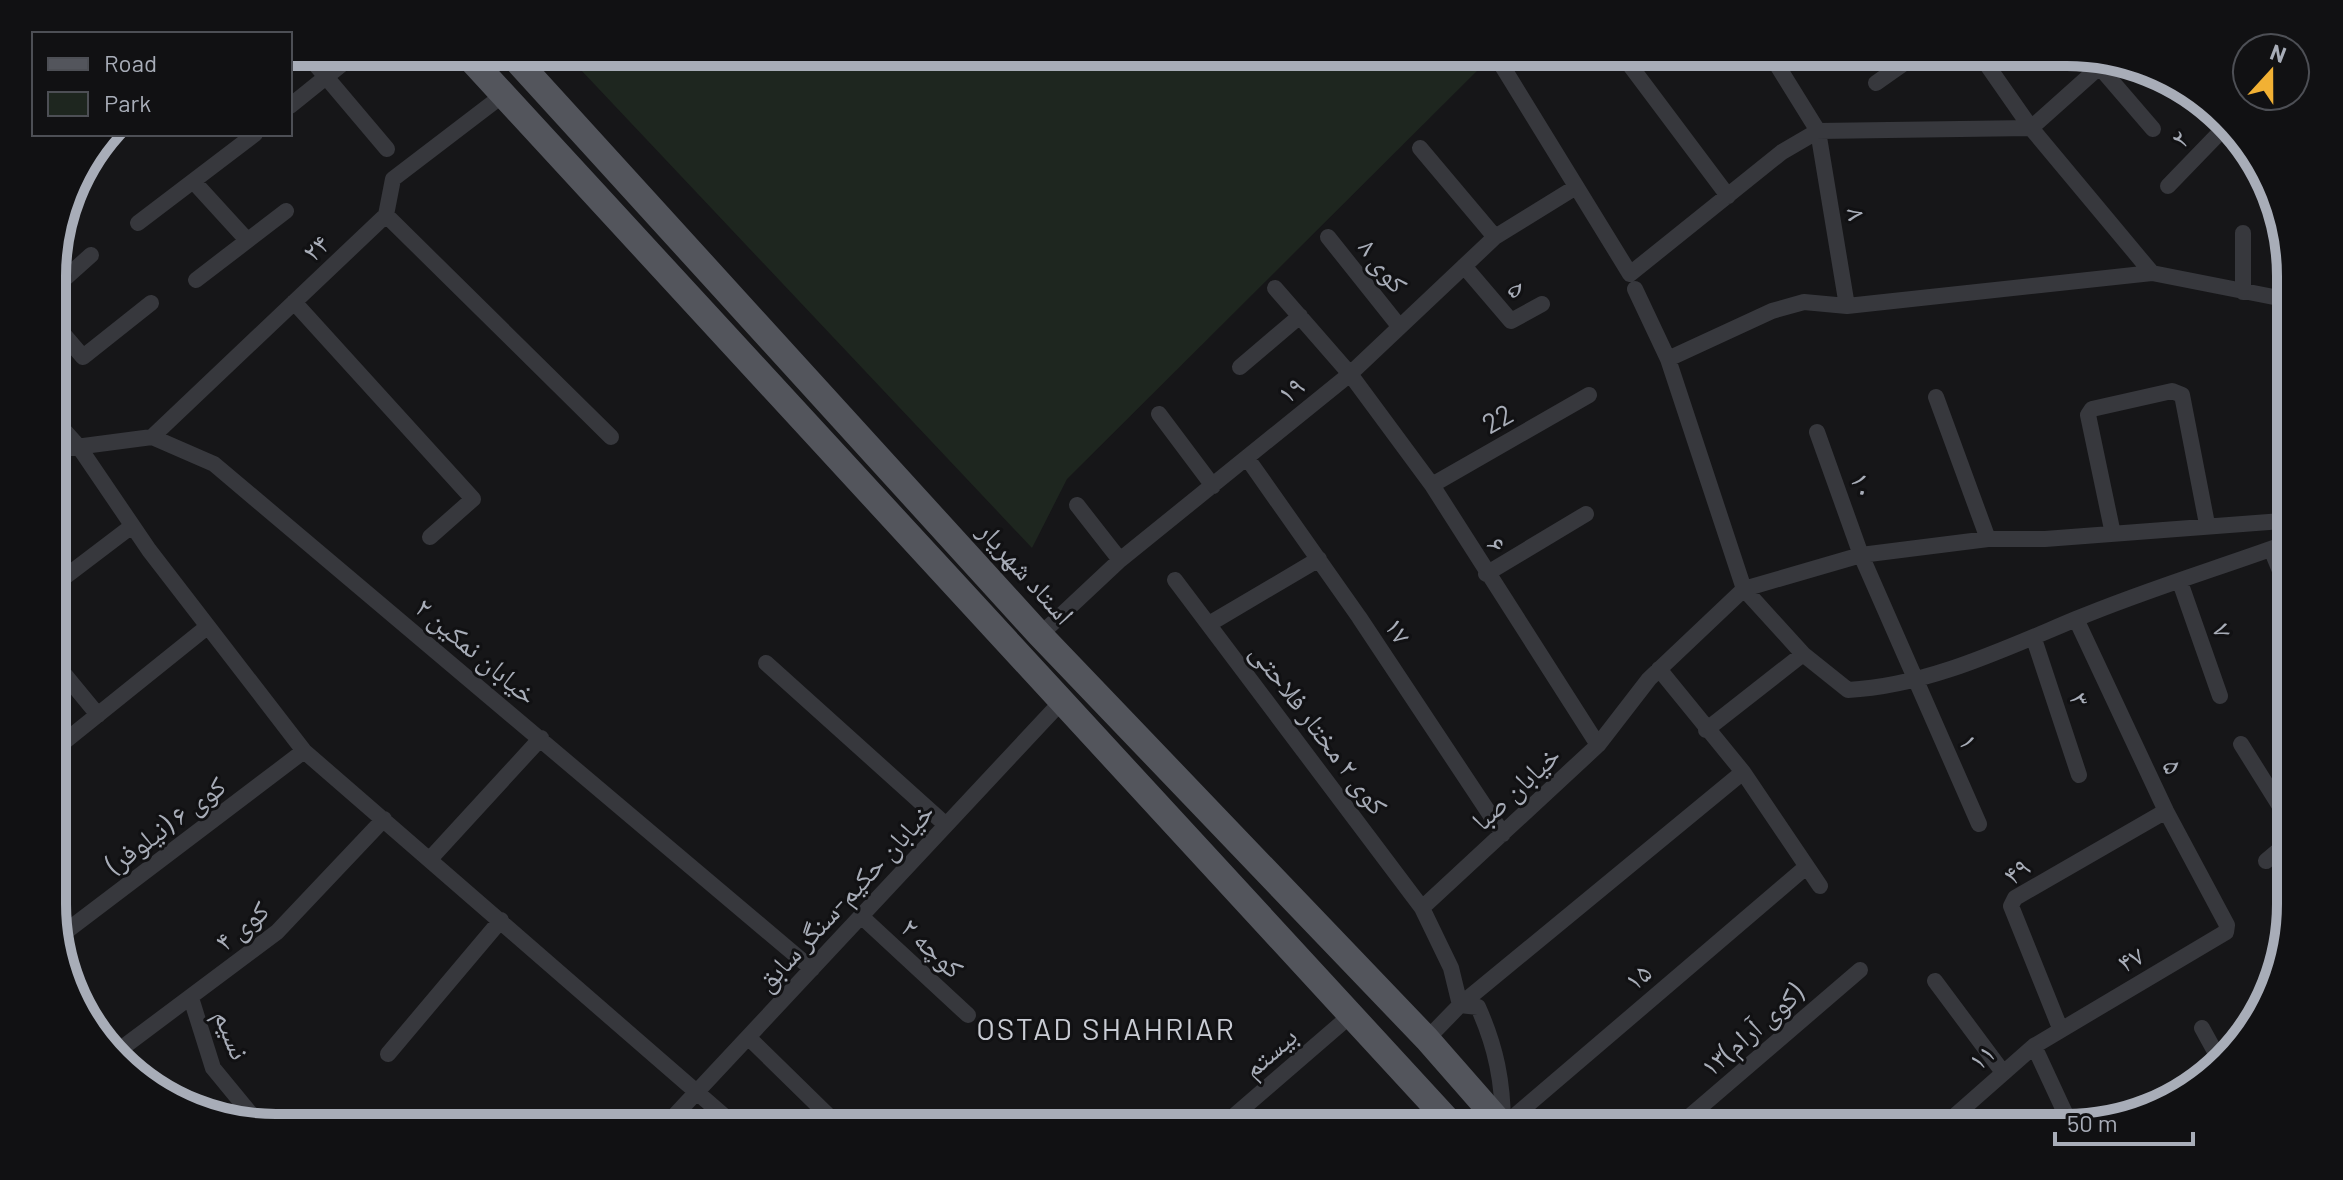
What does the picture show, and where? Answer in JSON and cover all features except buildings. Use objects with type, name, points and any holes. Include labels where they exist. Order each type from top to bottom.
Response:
[{"type":"main road","points":[[477,66],[1442,1114]]},
{"type":"main road","name":"استاد شهریار","points":[[522,66],[1040,635],[1427,1039],[1493,1114]]},
{"type":"main road","points":[[850,471],[872,450]]},
{"type":"main road","points":[[886,510],[908,490]]},
{"type":"street","points":[[316,66],[387,149]]},
{"type":"street","points":[[292,104],[340,66]]},
{"type":"street","points":[[1502,66],[1630,274],[1782,152],[1818,131],[2031,128],[2092,68]]},
{"type":"street","points":[[1630,66],[1728,196]]},
{"type":"street","points":[[1778,66],[1818,131]]},
{"type":"street","points":[[1876,83],[1900,66]]},
{"type":"street","points":[[1988,66],[2031,128],[2152,273]]},
{"type":"street","points":[[2104,70],[2153,129]]},
{"type":"street","points":[[503,95],[393,179],[386,215],[611,437]]},
{"type":"street","name":"۸","points":[[1818,131],[1847,306]]},
{"type":"street","name":"۲","points":[[2168,186],[2220,132]]},
{"type":"street","points":[[138,223],[249,136]]},
{"type":"street","points":[[1420,148],[1495,237]]},
{"type":"street","points":[[194,182],[247,240]]},
{"type":"street","name":"۱۹","points":[[1040,635],[1120,560],[1350,374],[1495,237],[1576,187]]},
{"type":"street","points":[[196,280],[286,211]]},
{"type":"street","name":"۲۴","points":[[152,437],[386,215]]},
{"type":"street","points":[[2243,233],[2243,292]]},
{"type":"street","name":"کوی ۸","points":[[1328,237],[1399,326]]},
{"type":"street","points":[[66,277],[91,255]]},
{"type":"street","name":"۵","points":[[1464,266],[1511,321],[1542,304]]},
{"type":"street","points":[[1668,359],[1772,311],[1804,302],[1847,306],[2152,273],[2277,298]]},
{"type":"street","name":"۶","points":[[1275,288],[1350,374],[1432,485],[1598,745]]},
{"type":"street","points":[[1635,289],[1668,359],[1744,589],[1803,654],[1848,690],[1914,680],[2034,639],[2076,619],[2277,547]]},
{"type":"street","points":[[294,302],[473,499],[430,537]]},
{"type":"street","points":[[66,337],[83,357],[151,303]]},
{"type":"street","points":[[1240,367],[1300,316]]},
{"type":"street","points":[[2113,534],[2088,415],[2092,409],[2172,391],[2182,395],[2207,524]]},
{"type":"street","name":"22","points":[[1432,485],[1589,395]]},
{"type":"street","points":[[1936,397],[1988,539]]},
{"type":"street","points":[[1159,414],[1213,486]]},
{"type":"street","points":[[66,432],[207,627],[304,751],[722,1114]]},
{"type":"street","name":"۱۰","points":[[1817,432],[1861,555],[1914,680]]},
{"type":"street","points":[[66,448],[152,437]]},
{"type":"street","name":"خیابان نمکین ۲","points":[[152,437],[214,464],[812,969]]},
{"type":"street","name":"۱۷","points":[[1247,458],[1319,559],[1503,834]]},
{"type":"street","points":[[1077,505],[1120,560]]},
{"type":"street","points":[[1486,574],[1586,514]]},
{"type":"street","points":[[1744,589],[1861,555],[1988,539],[2113,534],[2207,524],[2277,523]]},
{"type":"street","points":[[66,576],[132,526]]},
{"type":"street","points":[[2271,549],[2277,564]]},
{"type":"street","points":[[1209,624],[1319,559]]},
{"type":"street","name":"کوی ۲ مختار فلاحتی","points":[[1175,580],[1422,908]]},
{"type":"street","name":"۷","points":[[2180,582],[2220,696]]},
{"type":"street","name":"خیابان صبا","points":[[1422,908],[1598,745],[1659,669],[1744,589]]},
{"type":"street","name":"۵","points":[[2076,619],[2166,811],[2227,925],[2226,932]]},
{"type":"street","points":[[66,740],[207,627]]},
{"type":"street","name":"۳","points":[[2034,639],[2079,775]]},
{"type":"street","points":[[1706,730],[1803,654]]},
{"type":"street","points":[[766,663],[946,825]]},
{"type":"street","points":[[1659,669],[1743,772],[1820,886]]},
{"type":"street","points":[[66,676],[98,715]]},
{"type":"street","name":"۱","points":[[1914,680],[1979,824]]},
{"type":"street","name":"خیابان حکیم-سنگر سابق","points":[[676,1114],[1063,700]]},
{"type":"street","points":[[430,859],[541,738]]},
{"type":"street","points":[[2241,744],[2277,802]]},
{"type":"street","name":"کوی ۶ (نیلوفر)","points":[[68,930],[304,751]]},
{"type":"street","points":[[1427,1039],[1460,1005],[1743,772]]},
{"type":"street","name":"۴۹","points":[[2060,1028],[2011,906],[2015,898],[2166,811]]},
{"type":"street","name":"کوی ۴","points":[[123,1048],[277,932],[384,819]]},
{"type":"street","points":[[2266,861],[2277,852]]},
{"type":"street","name":"۱۵","points":[[1519,1114],[1806,867]]},
{"type":"street","points":[[1422,908],[1451,968],[1460,1005]]},
{"type":"street","name":"کوچه ۲","points":[[861,916],[968,1015]]},
{"type":"street","points":[[388,1054],[501,920]]},
{"type":"street","name":"۴۷","points":[[2060,1028],[2226,932]]},
{"type":"street","name":"۱۳(کوی آرام)","points":[[1692,1114],[1860,970]]},
{"type":"street","points":[[1935,981],[2002,1071]]},
{"type":"street","name":"نسیم","points":[[191,998],[213,1068],[249,1112]]},
{"type":"street","points":[[1460,1005],[1478,1007],[1494,1041],[1503,1084],[1504,1114]]},
{"type":"street","name":"بیستم","points":[[1236,1114],[1351,1015]]},
{"type":"street","name":"۱۱","points":[[1956,1114],[2002,1071],[2060,1028]]},
{"type":"street","points":[[2202,1028],[2215,1053]]},
{"type":"street","points":[[748,1037],[827,1114]]},
{"type":"street","points":[[2034,1046],[2066,1114]]},
{"type":"green space","points":[[577,66],[1482,66],[1067,479],[1032,548]]},
{"type":"district","name":"OSTAD SHAHRIAR","points":[[1106,1028]]}]
